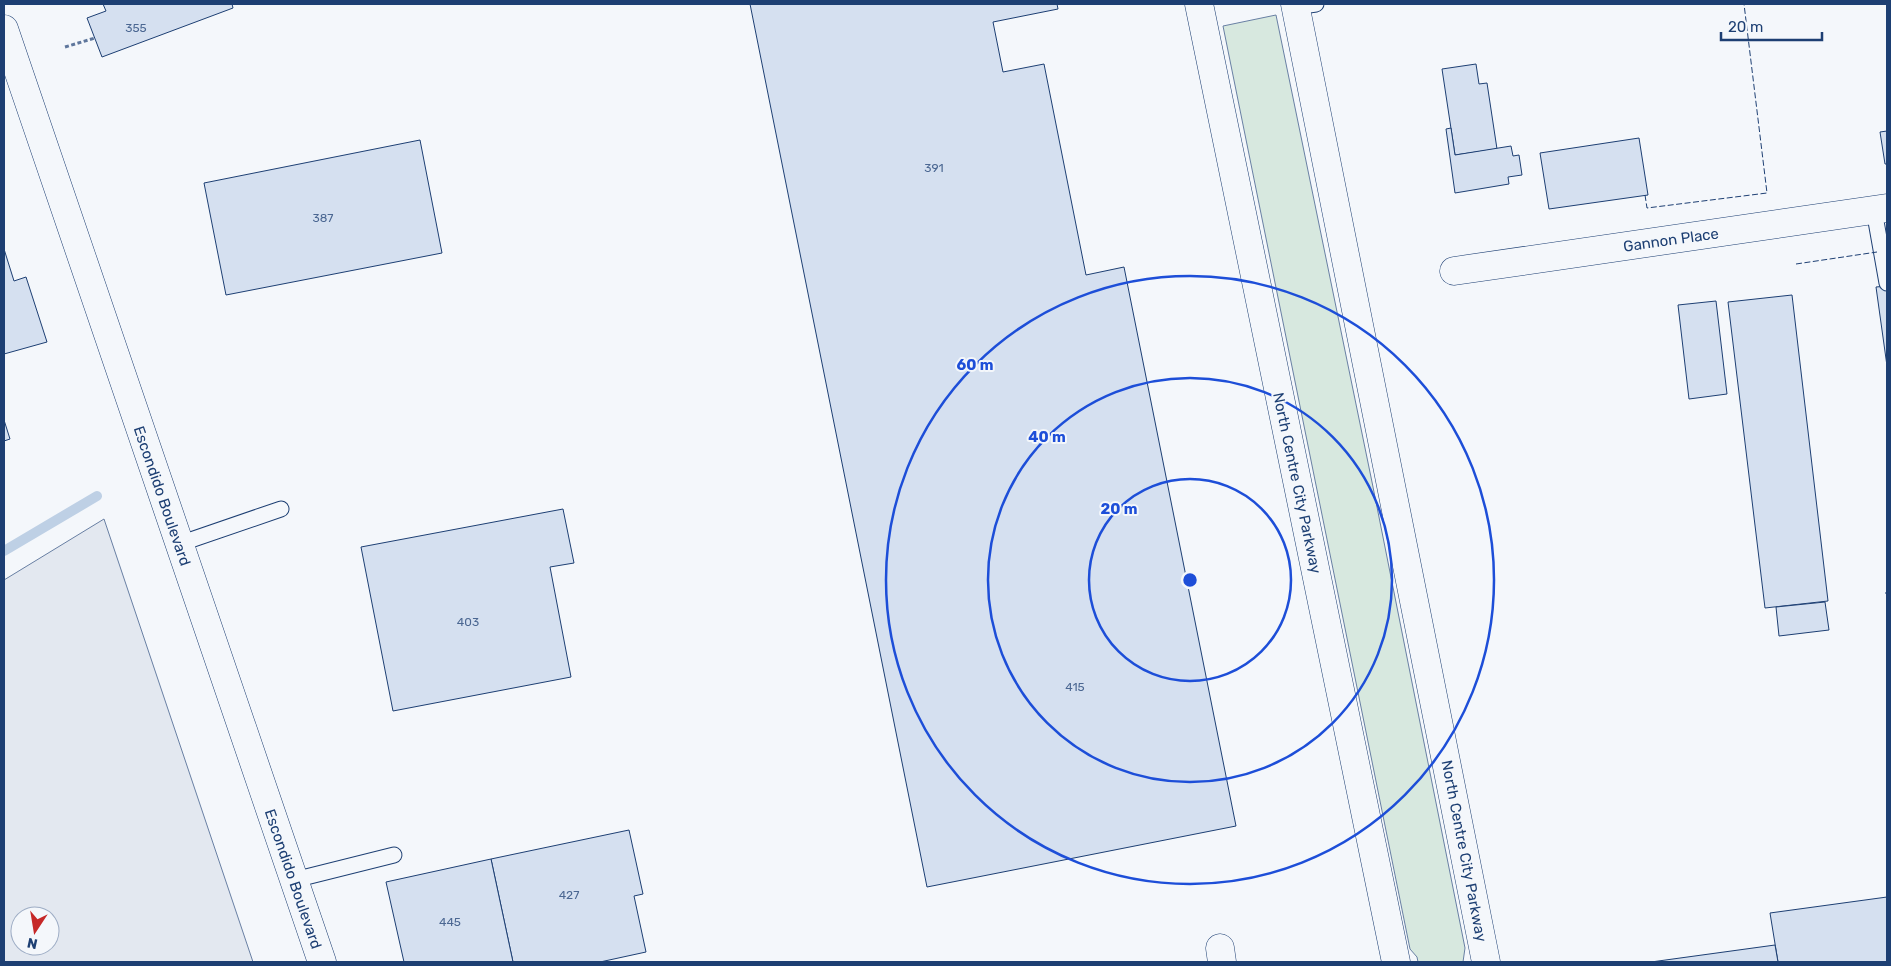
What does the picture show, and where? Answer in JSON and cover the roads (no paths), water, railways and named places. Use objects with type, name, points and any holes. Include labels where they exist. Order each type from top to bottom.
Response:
[{"type":"main road","name":"North Centre City Parkway","points":[[1199,4],[1396,962]]},
{"type":"main road","name":"North Centre City Parkway","points":[[1302,5],[1486,962]]},
{"type":"main road","name":"Escondido Boulevard","points":[[4,28],[322,962]]},
{"type":"main road","name":"Gannon Place","points":[[1454,271],[1881,209]]},
{"type":"lane","points":[[1881,209],[1887,283]]},
{"type":"lane","points":[[179,544],[281,509]]},
{"type":"lane","points":[[294,880],[394,855]]},
{"type":"waterway","points":[[4,551],[97,496]]}]
